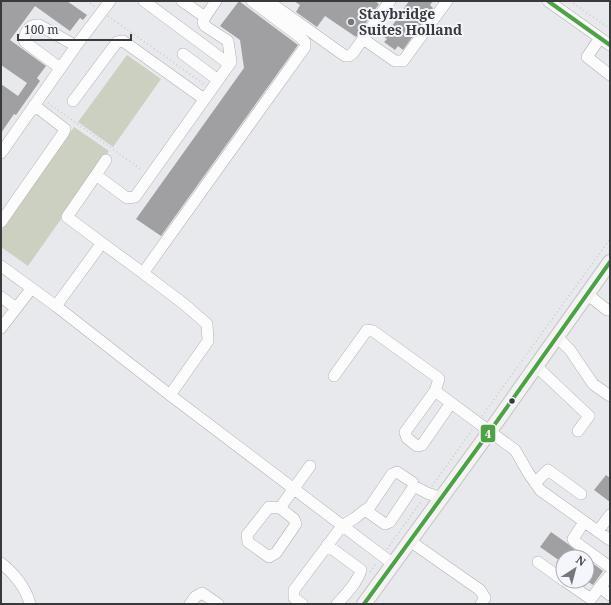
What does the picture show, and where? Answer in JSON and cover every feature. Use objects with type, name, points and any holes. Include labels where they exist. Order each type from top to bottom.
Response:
[{"type":"main road","points":[[364,604],[387,560],[410,541],[610,262]]},
{"type":"street","points":[[1,153],[60,68],[110,1]]},
{"type":"street","points":[[144,1],[229,64]]},
{"type":"street","points":[[96,175],[127,198],[135,196],[230,62],[228,41],[182,1]]},
{"type":"street","points":[[196,39],[216,1]]},
{"type":"street","points":[[143,273],[305,47],[305,42],[300,37],[252,1]]},
{"type":"street","points":[[268,1],[345,56],[349,56],[353,53],[390,1]]},
{"type":"street","points":[[363,39],[394,61],[403,61],[447,1]]},
{"type":"street","points":[[548,1],[610,45]]},
{"type":"street","points":[[60,68],[25,42],[24,39],[28,29],[35,24],[39,25],[76,46]]},
{"type":"street","points":[[600,38],[587,57],[610,75]]},
{"type":"street","points":[[74,101],[117,42],[123,41],[207,96]]},
{"type":"street","points":[[182,54],[218,80]]},
{"type":"street","points":[[1,222],[65,129],[37,101]]},
{"type":"street","points":[[106,160],[67,217],[184,304],[207,324],[208,341],[170,395]]},
{"type":"street","points":[[56,306],[102,242]]},
{"type":"street","points":[[1,266],[56,306],[170,395],[387,560]]},
{"type":"street","points":[[1,328],[31,289]]},
{"type":"street","points":[[587,294],[607,310],[610,310]]},
{"type":"street","points":[[1,297],[16,308]]},
{"type":"street","points":[[334,376],[367,330],[373,331],[439,379],[434,391],[405,432],[407,438],[417,446],[422,445],[451,403]]},
{"type":"street","points":[[557,337],[570,350],[593,384],[610,396]]},
{"type":"street","points":[[536,366],[588,416],[578,431]]},
{"type":"street","points":[[434,391],[515,450],[540,490],[610,540]]},
{"type":"street","points":[[280,508],[310,466]]},
{"type":"street","points":[[535,482],[548,470],[581,494]]},
{"type":"street","points":[[302,604],[294,598],[294,590],[342,526],[369,508],[392,474],[397,472],[412,482],[414,486],[441,498]]},
{"type":"street","points":[[365,510],[385,524],[390,522],[414,486]]},
{"type":"street","points":[[269,507],[280,508],[294,519],[296,524],[276,553],[269,557],[248,542],[247,535],[269,507]]},
{"type":"street","points":[[598,531],[610,515]]},
{"type":"street","points":[[584,522],[573,540],[610,567]]},
{"type":"street","points":[[410,541],[480,590],[485,598],[481,604]]},
{"type":"street","points":[[327,545],[361,570],[359,577],[342,600],[337,604]]},
{"type":"street","points":[[538,562],[555,574]]},
{"type":"street","points":[[1,564],[13,574],[25,591],[30,604]]},
{"type":"street","points":[[576,589],[591,600],[610,575]]},
{"type":"street","points":[[600,587],[610,595]]},
{"type":"street","points":[[190,604],[195,597],[202,593],[218,604]]},
{"type":"path","points":[[88,1],[207,86],[207,96]]},
{"type":"path","points":[[570,1],[610,29]]},
{"type":"path","points":[[37,101],[145,172],[148,178]]},
{"type":"path","points":[[387,560],[427,493],[610,239]]},
{"type":"green space","points":[[127,55],[161,79],[113,147],[78,122]]},
{"type":"green space","points":[[74,127],[109,151],[28,266],[1,247],[1,231]]},
{"type":"building","points":[[1,1],[67,1],[87,15],[83,20],[80,18],[70,31],[35,6],[10,40],[46,66],[37,78],[40,81],[16,115],[14,114],[1,133],[1,84],[18,96],[27,83],[1,65]]},
{"type":"building","points":[[239,1],[298,45],[161,236],[136,219],[244,68],[240,40],[220,26]]},
{"type":"building","name":"Staybridge Suites Holland","points":[[294,1],[375,1],[379,4],[356,37],[325,16],[317,27],[296,12],[300,5]]},
{"type":"building","points":[[409,1],[433,1],[430,5],[433,8],[403,50],[398,46],[395,50],[384,42],[387,39],[383,36],[389,28],[390,29]]},
{"type":"building","points":[[606,475],[610,478],[610,502],[594,490]]},
{"type":"building","points":[[551,532],[574,549],[555,549],[555,557],[540,547]]},
{"type":"building","points":[[595,565],[603,571],[595,582]]},
{"type":"transit line","name":"4","points":[[548,1],[610,45]]},
{"type":"transit line","name":"4","points":[[364,604],[490,431],[610,262]]},
{"type":"place","name":"Staybridge Suites Holland","points":[[351,22]]}]
